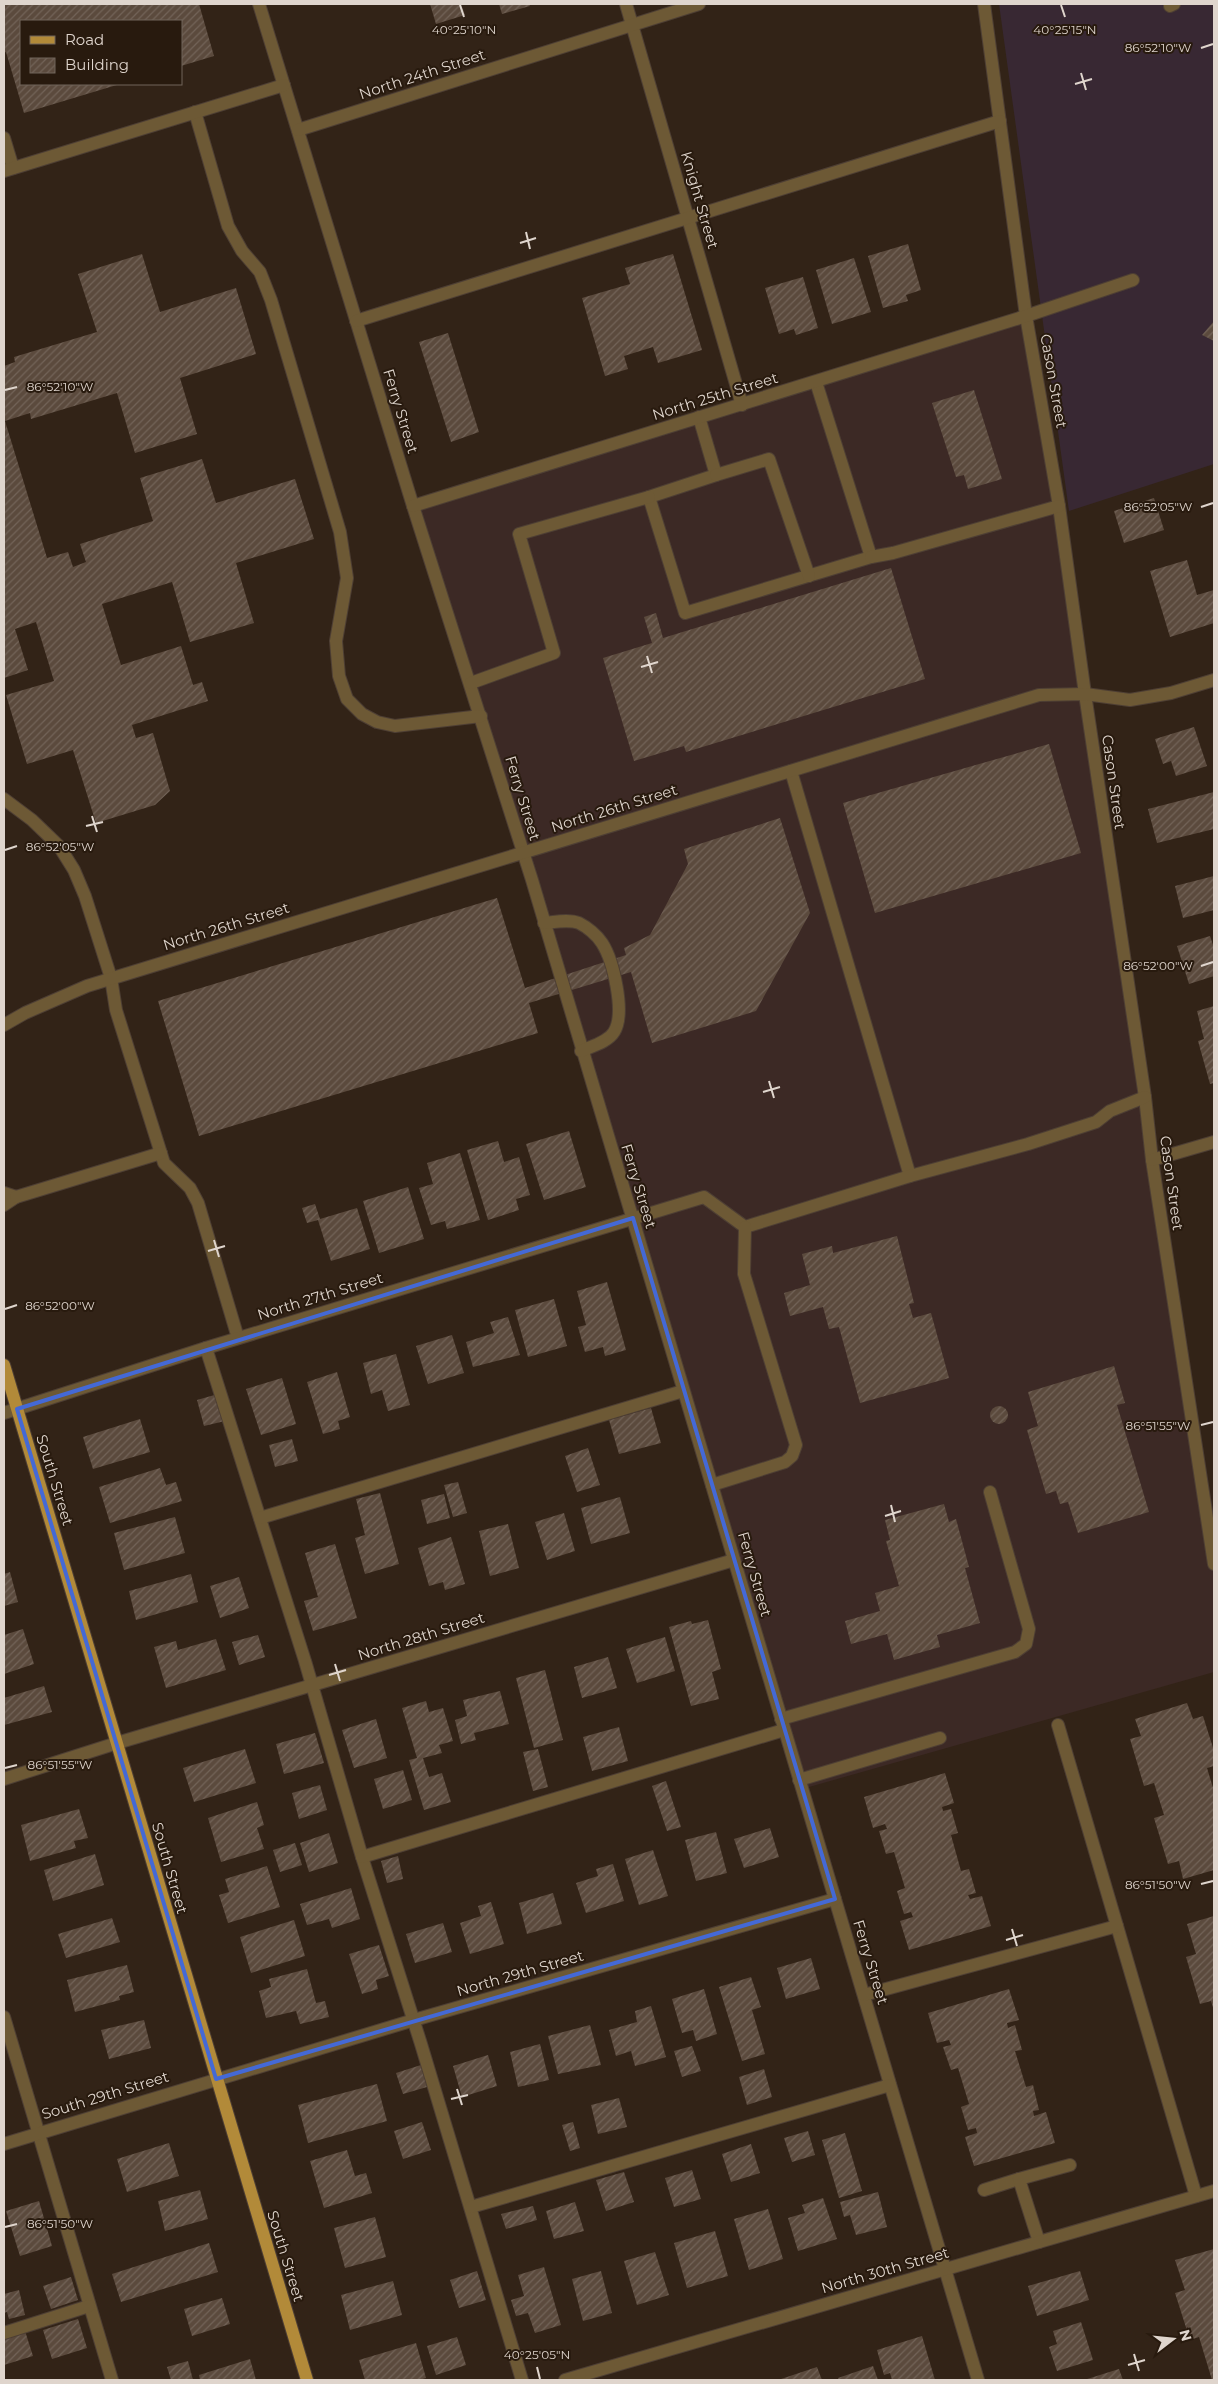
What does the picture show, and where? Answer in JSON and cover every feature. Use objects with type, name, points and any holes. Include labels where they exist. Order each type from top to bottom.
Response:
[{"type":"main road","name":"South Street","points":[[4,1365],[307,2380]]},
{"type":"street","name":"Ferry Street","points":[[259,4],[356,321],[523,852],[978,2380]]},
{"type":"street","name":"Knight Street","points":[[626,4],[742,405]]},
{"type":"street","name":"North 24th Street","points":[[298,130],[699,4]]},
{"type":"street","name":"Cason Street","points":[[984,4],[1026,316],[1059,506],[1145,1097],[1152,1160],[1214,1560]]},
{"type":"street","points":[[4,138],[8,170],[284,85]]},
{"type":"street","points":[[195,112],[228,226],[242,251],[260,272],[271,300],[340,532],[347,578],[336,641],[339,676],[347,699],[362,714],[377,722],[395,726],[481,716]]},
{"type":"street","points":[[356,321],[1000,121]]},
{"type":"street","name":"North 25th Street","points":[[414,506],[1026,316],[1133,280]]},
{"type":"street","points":[[816,382],[871,557]]},
{"type":"street","points":[[699,417],[716,475]]},
{"type":"street","points":[[471,683],[554,653],[518,534],[649,497],[769,458],[809,576]]},
{"type":"street","points":[[649,497],[685,613],[871,557],[893,553],[1059,506]]},
{"type":"street","name":"North 26th Street","points":[[4,1025],[52,1001],[111,978],[1039,695],[1085,694],[1130,700],[1171,693],[1214,680]]},
{"type":"street","points":[[791,771],[910,1176]]},
{"type":"street","points":[[4,799],[32,820],[59,846],[74,870],[85,896],[111,978],[116,1010],[164,1163],[190,1188],[198,1203],[238,1338]]},
{"type":"street","points":[[544,923],[572,921],[594,933],[603,944],[618,990],[620,1008],[618,1025],[613,1034],[600,1043],[581,1051]]},
{"type":"street","points":[[712,1485],[785,1462],[792,1456],[796,1445],[744,1274],[745,1227],[910,1176],[1028,1144],[1096,1122],[1110,1111],[1145,1097]]},
{"type":"street","points":[[1152,1160],[1214,1142]]},
{"type":"street","points":[[4,1205],[10,1195],[161,1153]]},
{"type":"street","name":"North 27th Street","points":[[4,1413],[238,1338],[704,1197],[745,1227]]},
{"type":"street","points":[[206,1348],[312,1685],[362,1857],[414,2020],[522,2380]]},
{"type":"street","points":[[260,1518],[683,1391]]},
{"type":"street","points":[[362,1857],[1015,1652],[1026,1644],[1029,1629],[990,1492]]},
{"type":"street","name":"North 28th Street","points":[[4,1779],[117,1743],[734,1560]]},
{"type":"street","points":[[1058,1724],[1196,2196]]},
{"type":"street","points":[[799,1780],[940,1738]]},
{"type":"street","name":"North 29th Street","points":[[216,2079],[834,1899]]},
{"type":"street","points":[[864,1995],[1117,1926]]},
{"type":"street","points":[[4,2017],[112,2380]]},
{"type":"street","name":"South 29th Street","points":[[4,2144],[38,2132],[216,2079]]},
{"type":"street","points":[[471,2207],[890,2085]]},
{"type":"street","points":[[984,2190],[1070,2165]]},
{"type":"street","points":[[1020,2179],[1039,2242]]},
{"type":"street","name":"North 30th Street","points":[[565,2380],[1214,2191]]},
{"type":"street","points":[[4,2333],[89,2306]]},
{"type":"highlighted area","points":[[633,1218],[835,1899],[216,2079],[17,1409]]},
{"type":"shaded area","points":[[999,4],[1214,4],[1214,464],[1069,511]]},
{"type":"shaded area","points":[[1026,316],[1214,1564],[1214,1672],[802,1789],[414,506]]},
{"type":"building","points":[[199,4],[214,56],[182,66],[182,20],[20,20],[20,85],[117,85],[24,113],[6,52],[4,53],[4,5]]},
{"type":"building","points":[[430,4],[461,4],[465,15],[436,24]]},
{"type":"building","points":[[499,4],[529,4],[530,6],[502,14]]},
{"type":"building","points":[[908,244],[921,290],[906,295],[908,301],[883,308],[868,256]]},
{"type":"building","points":[[142,254],[160,312],[236,288],[256,354],[180,378],[197,434],[135,453],[117,393],[31,419],[30,413],[5,421],[47,558],[68,552],[73,567],[86,562],[80,544],[153,521],[140,478],[202,459],[216,503],[295,479],[314,539],[236,563],[254,623],[190,642],[172,582],[102,604],[121,665],[181,646],[193,685],[202,682],[208,701],[132,725],[136,738],[153,733],[170,791],[155,805],[96,823],[73,750],[27,764],[6,695],[54,681],[36,622],[15,629],[28,670],[4,678],[4,366],[15,362],[14,357],[97,332],[78,274]]},
{"type":"building","points":[[673,254],[702,350],[658,363],[653,347],[624,356],[628,369],[605,376],[582,298],[630,284],[625,268]]},
{"type":"building","points":[[854,258],[871,312],[832,324],[816,270]]},
{"type":"building","points":[[803,277],[818,328],[796,335],[794,329],[779,334],[765,288]]},
{"type":"building","points":[[1214,321],[1214,341],[1202,335]]},
{"type":"building","points":[[448,333],[479,432],[451,442],[419,342]]},
{"type":"building","points":[[974,390],[1002,479],[968,489],[964,475],[956,477],[932,403]]},
{"type":"building","points":[[1154,498],[1164,530],[1124,543],[1114,511]]},
{"type":"building","points":[[1187,560],[1197,595],[1214,590],[1214,623],[1170,637],[1150,571]]},
{"type":"building","points":[[891,568],[925,679],[686,752],[684,746],[634,761],[603,658],[652,643],[644,617],[656,613],[663,638]]},
{"type":"building","points":[[1194,727],[1207,766],[1176,776],[1171,761],[1163,764],[1155,739]]},
{"type":"building","points":[[1049,744],[1081,853],[875,913],[843,803]]},
{"type":"building","points":[[1214,792],[1214,829],[1157,843],[1148,809]]},
{"type":"building","points":[[780,818],[810,913],[756,1011],[652,1043],[631,972],[529,1003],[538,1033],[199,1136],[158,1001],[497,898],[525,988],[626,955],[624,948],[650,935],[688,864],[684,849]]},
{"type":"building","points":[[1214,876],[1214,910],[1183,918],[1175,886]]},
{"type":"building","points":[[1210,936],[1214,948],[1214,976],[1189,984],[1177,946]]},
{"type":"building","points":[[1214,1006],[1214,1083],[1210,1084],[1198,1041],[1204,1039],[1197,1011]]},
{"type":"building","points":[[569,1131],[586,1187],[544,1200],[526,1144]]},
{"type":"building","points":[[498,1141],[504,1162],[519,1157],[530,1195],[516,1199],[519,1210],[488,1220],[467,1150]]},
{"type":"building","points":[[460,1153],[480,1220],[447,1229],[445,1221],[431,1225],[419,1188],[433,1184],[427,1163]]},
{"type":"building","points":[[408,1187],[424,1239],[379,1253],[363,1201]]},
{"type":"building","points":[[315,1204],[320,1219],[357,1208],[370,1249],[331,1261],[318,1220],[307,1223],[302,1208]]},
{"type":"building","points":[[897,1236],[914,1303],[909,1304],[913,1318],[931,1313],[949,1378],[860,1403],[839,1327],[829,1329],[823,1307],[790,1316],[784,1293],[810,1285],[802,1254],[832,1246],[833,1253]]},
{"type":"building","points":[[607,1282],[626,1350],[605,1356],[603,1347],[585,1352],[578,1327],[586,1325],[577,1291]]},
{"type":"building","points":[[554,1299],[567,1346],[528,1357],[515,1310]]},
{"type":"building","points":[[508,1317],[520,1355],[473,1367],[466,1342],[494,1333],[490,1322]]},
{"type":"building","points":[[452,1335],[464,1373],[428,1384],[416,1346]]},
{"type":"building","points":[[396,1354],[410,1405],[388,1411],[382,1390],[371,1394],[363,1363]]},
{"type":"building","points":[[1114,1366],[1125,1403],[1117,1405],[1149,1512],[1078,1533],[1068,1502],[1060,1504],[1056,1491],[1046,1494],[1027,1430],[1038,1426],[1028,1392]]},
{"type":"building","points":[[337,1372],[350,1417],[338,1421],[340,1429],[323,1434],[307,1382]]},
{"type":"building","points":[[282,1378],[296,1424],[261,1435],[246,1389]]},
{"type":"building","points":[[218,1394],[225,1421],[204,1426],[197,1400]]},
{"type":"building","points":[[999,1406],[1005,1409],[1008,1415],[1005,1421],[999,1424],[993,1421],[990,1415],[993,1409]]},
{"type":"building","points":[[651,1408],[661,1443],[619,1454],[609,1420]]},
{"type":"building","points":[[140,1419],[150,1452],[93,1469],[83,1437]]},
{"type":"building","points":[[292,1439],[298,1461],[275,1467],[269,1445]]},
{"type":"building","points":[[588,1448],[600,1485],[577,1492],[565,1456]]},
{"type":"building","points":[[160,1468],[166,1485],[176,1482],[182,1501],[110,1523],[99,1487]]},
{"type":"building","points":[[458,1482],[467,1513],[453,1517],[444,1485]]},
{"type":"building","points":[[380,1493],[399,1564],[365,1574],[355,1538],[365,1535],[356,1499]]},
{"type":"building","points":[[444,1494],[450,1518],[427,1524],[421,1500]]},
{"type":"building","points":[[620,1497],[630,1533],[591,1544],[581,1508]]},
{"type":"building","points":[[944,1504],[949,1522],[956,1519],[969,1567],[965,1568],[980,1623],[937,1635],[940,1647],[894,1660],[887,1634],[851,1644],[845,1621],[880,1611],[875,1593],[899,1586],[886,1541],[890,1540],[885,1520]]},
{"type":"building","points":[[564,1513],[575,1551],[547,1560],[535,1522]]},
{"type":"building","points":[[175,1517],[185,1553],[124,1570],[114,1533]]},
{"type":"building","points":[[508,1524],[519,1568],[490,1576],[479,1531]]},
{"type":"building","points":[[451,1537],[465,1584],[445,1590],[443,1582],[429,1586],[418,1548]]},
{"type":"building","points":[[335,1544],[357,1618],[313,1631],[304,1601],[318,1597],[305,1553]]},
{"type":"building","points":[[10,1572],[18,1602],[4,1606],[4,1574]]},
{"type":"building","points":[[191,1574],[198,1602],[136,1620],[129,1591]]},
{"type":"building","points":[[239,1577],[249,1608],[220,1618],[210,1586]]},
{"type":"building","points":[[708,1620],[721,1669],[712,1672],[719,1699],[691,1706],[669,1627],[691,1621],[692,1624]]},
{"type":"building","points":[[23,1629],[34,1664],[4,1674],[4,1635]]},
{"type":"building","points":[[258,1635],[265,1657],[239,1665],[232,1642]]},
{"type":"building","points":[[665,1637],[675,1671],[637,1683],[626,1649]]},
{"type":"building","points":[[216,1639],[226,1670],[166,1688],[154,1647],[176,1641],[178,1650]]},
{"type":"building","points":[[608,1657],[617,1688],[582,1698],[574,1667]]},
{"type":"building","points":[[545,1670],[563,1740],[534,1748],[516,1678]]},
{"type":"building","points":[[44,1686],[52,1712],[4,1725],[4,1698]]},
{"type":"building","points":[[500,1691],[509,1724],[474,1733],[476,1740],[461,1744],[455,1720],[467,1716],[463,1700]]},
{"type":"building","points":[[426,1701],[429,1712],[443,1708],[453,1741],[439,1745],[442,1753],[423,1758],[429,1777],[442,1773],[451,1802],[424,1810],[409,1760],[417,1758],[402,1708]]},
{"type":"building","points":[[1187,1703],[1193,1719],[1203,1716],[1214,1751],[1214,1766],[1207,1768],[1214,1791],[1214,1870],[1183,1879],[1179,1861],[1168,1864],[1154,1818],[1164,1815],[1154,1783],[1144,1786],[1130,1739],[1141,1736],[1135,1719]]},
{"type":"building","points":[[376,1719],[387,1758],[354,1768],[342,1730]]},
{"type":"building","points":[[619,1727],[628,1761],[592,1771],[583,1737]]},
{"type":"building","points":[[315,1733],[324,1763],[284,1774],[276,1744]]},
{"type":"building","points":[[245,1749],[256,1783],[194,1802],[183,1768]]},
{"type":"building","points":[[538,1749],[548,1787],[533,1791],[523,1752]]},
{"type":"building","points":[[403,1770],[412,1800],[383,1809],[374,1779]]},
{"type":"building","points":[[945,1773],[954,1803],[942,1807],[943,1811],[951,1809],[958,1833],[951,1835],[961,1871],[969,1869],[976,1893],[968,1895],[970,1899],[982,1896],[991,1926],[909,1950],[900,1921],[913,1917],[911,1912],[904,1914],[897,1891],[905,1888],[894,1852],[886,1854],[879,1831],[887,1829],[885,1824],[873,1828],[864,1797]]},
{"type":"building","points":[[666,1781],[681,1827],[667,1831],[652,1786]]},
{"type":"building","points":[[320,1785],[327,1810],[299,1819],[292,1793]]},
{"type":"building","points":[[257,1802],[264,1825],[257,1828],[264,1849],[221,1862],[208,1818]]},
{"type":"building","points":[[79,1809],[88,1838],[74,1841],[76,1848],[30,1861],[21,1825]]},
{"type":"building","points":[[770,1828],[779,1857],[744,1868],[734,1839]]},
{"type":"building","points":[[716,1832],[727,1873],[696,1881],[685,1840]]},
{"type":"building","points":[[329,1833],[338,1863],[309,1872],[300,1843]]},
{"type":"building","points":[[295,1843],[302,1865],[280,1872],[273,1850]]},
{"type":"building","points":[[653,1850],[668,1896],[639,1905],[625,1859]]},
{"type":"building","points":[[95,1854],[104,1885],[53,1901],[44,1870]]},
{"type":"building","points":[[398,1856],[403,1879],[387,1883],[381,1861]]},
{"type":"building","points":[[613,1864],[624,1901],[586,1913],[576,1883],[598,1876],[596,1869]]},
{"type":"building","points":[[267,1866],[280,1907],[228,1923],[219,1895],[229,1892],[225,1879]]},
{"type":"building","points":[[351,1888],[360,1919],[332,1928],[329,1919],[307,1925],[300,1904]]},
{"type":"building","points":[[553,1893],[562,1924],[527,1934],[519,1903]]},
{"type":"building","points":[[491,1902],[504,1944],[470,1954],[460,1923],[481,1916],[478,1906]]},
{"type":"building","points":[[1214,1916],[1214,2011],[1211,2001],[1200,2004],[1186,1957],[1196,1954],[1187,1924]]},
{"type":"building","points":[[112,1918],[120,1942],[66,1958],[58,1934]]},
{"type":"building","points":[[294,1920],[305,1956],[251,1973],[240,1937]]},
{"type":"building","points":[[443,1923],[452,1952],[415,1963],[406,1934]]},
{"type":"building","points":[[379,1945],[389,1976],[376,1980],[378,1989],[362,1994],[349,1954]]},
{"type":"building","points":[[811,1958],[820,1989],[786,1999],[777,1968]]},
{"type":"building","points":[[127,1965],[134,1992],[119,1996],[120,2000],[75,2012],[67,1980]]},
{"type":"building","points":[[307,1969],[316,2003],[325,2001],[329,2017],[300,2024],[296,2011],[266,2018],[259,1991],[271,1987],[269,1979]]},
{"type":"building","points":[[751,1977],[761,2007],[752,2010],[765,2054],[742,2061],[719,1987]]},
{"type":"building","points":[[704,1989],[717,2034],[696,2041],[693,2030],[682,2033],[672,1999]]},
{"type":"building","points":[[1009,1989],[1019,2020],[1007,2023],[1008,2028],[1015,2025],[1022,2050],[1015,2051],[1026,2087],[1033,2085],[1039,2110],[1033,2111],[1034,2116],[1046,2112],[1055,2143],[974,2166],[965,2137],[977,2133],[976,2128],[968,2130],[961,2107],[969,2104],[958,2068],[951,2070],[943,2047],[951,2045],[949,2040],[937,2043],[928,2013]]},
{"type":"building","points":[[651,2006],[666,2057],[635,2066],[631,2051],[616,2056],[609,2030],[637,2022],[635,2011]]},
{"type":"building","points":[[144,2020],[151,2048],[109,2059],[101,2030]]},
{"type":"building","points":[[590,2025],[601,2065],[558,2074],[548,2036]]},
{"type":"building","points":[[540,2044],[549,2080],[518,2087],[510,2052]]},
{"type":"building","points":[[692,2046],[701,2071],[682,2077],[674,2051]]},
{"type":"building","points":[[488,2055],[497,2086],[462,2097],[453,2066]]},
{"type":"building","points":[[421,2065],[427,2087],[403,2094],[396,2073]]},
{"type":"building","points":[[764,2069],[772,2097],[747,2105],[739,2077]]},
{"type":"building","points":[[377,2084],[387,2121],[308,2143],[298,2105]]},
{"type":"building","points":[[619,2098],[627,2127],[598,2134],[591,2105]]},
{"type":"building","points":[[422,2122],[431,2150],[403,2159],[394,2131]]},
{"type":"building","points":[[573,2122],[580,2148],[570,2151],[562,2125]]},
{"type":"building","points":[[808,2131],[815,2155],[792,2162],[784,2138]]},
{"type":"building","points":[[845,2133],[862,2191],[839,2198],[822,2140]]},
{"type":"building","points":[[169,2143],[179,2176],[127,2192],[117,2159]]},
{"type":"building","points":[[751,2144],[760,2173],[731,2182],[722,2154]]},
{"type":"building","points":[[347,2150],[355,2176],[366,2173],[372,2193],[324,2208],[310,2161]]},
{"type":"building","points":[[692,2170],[701,2199],[674,2207],[665,2178]]},
{"type":"building","points":[[624,2172],[634,2202],[606,2211],[596,2180]]},
{"type":"building","points":[[200,2190],[208,2219],[165,2231],[158,2201]]},
{"type":"building","points":[[878,2192],[887,2227],[856,2235],[850,2215],[844,2217],[840,2202]]},
{"type":"building","points":[[823,2198],[837,2239],[798,2251],[788,2218],[805,2213],[802,2205]]},
{"type":"building","points":[[39,2201],[52,2246],[20,2256],[6,2211]]},
{"type":"building","points":[[575,2202],[584,2231],[554,2239],[546,2211]]},
{"type":"building","points":[[533,2206],[537,2220],[506,2229],[501,2214]]},
{"type":"building","points":[[768,2209],[783,2259],[749,2270],[734,2219]]},
{"type":"building","points":[[375,2217],[386,2257],[345,2268],[334,2228]]},
{"type":"building","points":[[715,2231],[728,2276],[687,2288],[674,2243]]},
{"type":"building","points":[[209,2243],[218,2272],[121,2302],[112,2274]]},
{"type":"building","points":[[1214,2249],[1214,2380],[1212,2380],[1199,2337],[1190,2340],[1175,2293],[1185,2290],[1175,2260]]},
{"type":"building","points":[[655,2252],[669,2295],[637,2305],[624,2261]]},
{"type":"building","points":[[544,2267],[561,2325],[535,2333],[528,2313],[516,2316],[511,2300],[524,2296],[518,2275]]},
{"type":"building","points":[[477,2271],[486,2300],[459,2308],[450,2280]]},
{"type":"building","points":[[601,2271],[612,2313],[583,2321],[572,2279]]},
{"type":"building","points":[[1080,2271],[1089,2300],[1037,2316],[1028,2286]]},
{"type":"building","points":[[71,2277],[78,2300],[51,2309],[43,2286]]},
{"type":"building","points":[[393,2281],[402,2315],[350,2330],[341,2295]]},
{"type":"building","points":[[19,2290],[25,2315],[9,2319],[7,2312],[4,2313],[4,2294]]},
{"type":"building","points":[[222,2298],[230,2324],[192,2336],[184,2309]]},
{"type":"building","points":[[78,2319],[87,2348],[52,2359],[43,2330]]},
{"type":"building","points":[[1081,2322],[1093,2360],[1057,2371],[1049,2347],[1057,2344],[1053,2331]]},
{"type":"building","points":[[25,2331],[33,2356],[4,2365],[4,2338]]},
{"type":"building","points":[[922,2336],[935,2380],[892,2380],[890,2373],[884,2375],[877,2350]]},
{"type":"building","points":[[457,2337],[466,2365],[436,2375],[427,2346]]},
{"type":"building","points":[[416,2343],[426,2378],[419,2380],[365,2380],[359,2360]]},
{"type":"building","points":[[250,2359],[256,2380],[200,2380],[199,2375]]},
{"type":"building","points":[[188,2361],[193,2380],[171,2380],[167,2367]]},
{"type":"building","points":[[873,2366],[878,2380],[839,2380],[838,2378]]},
{"type":"building","points":[[817,2367],[822,2380],[778,2380]]},
{"type":"building","points":[[1119,2369],[1123,2380],[1084,2380]]}]
